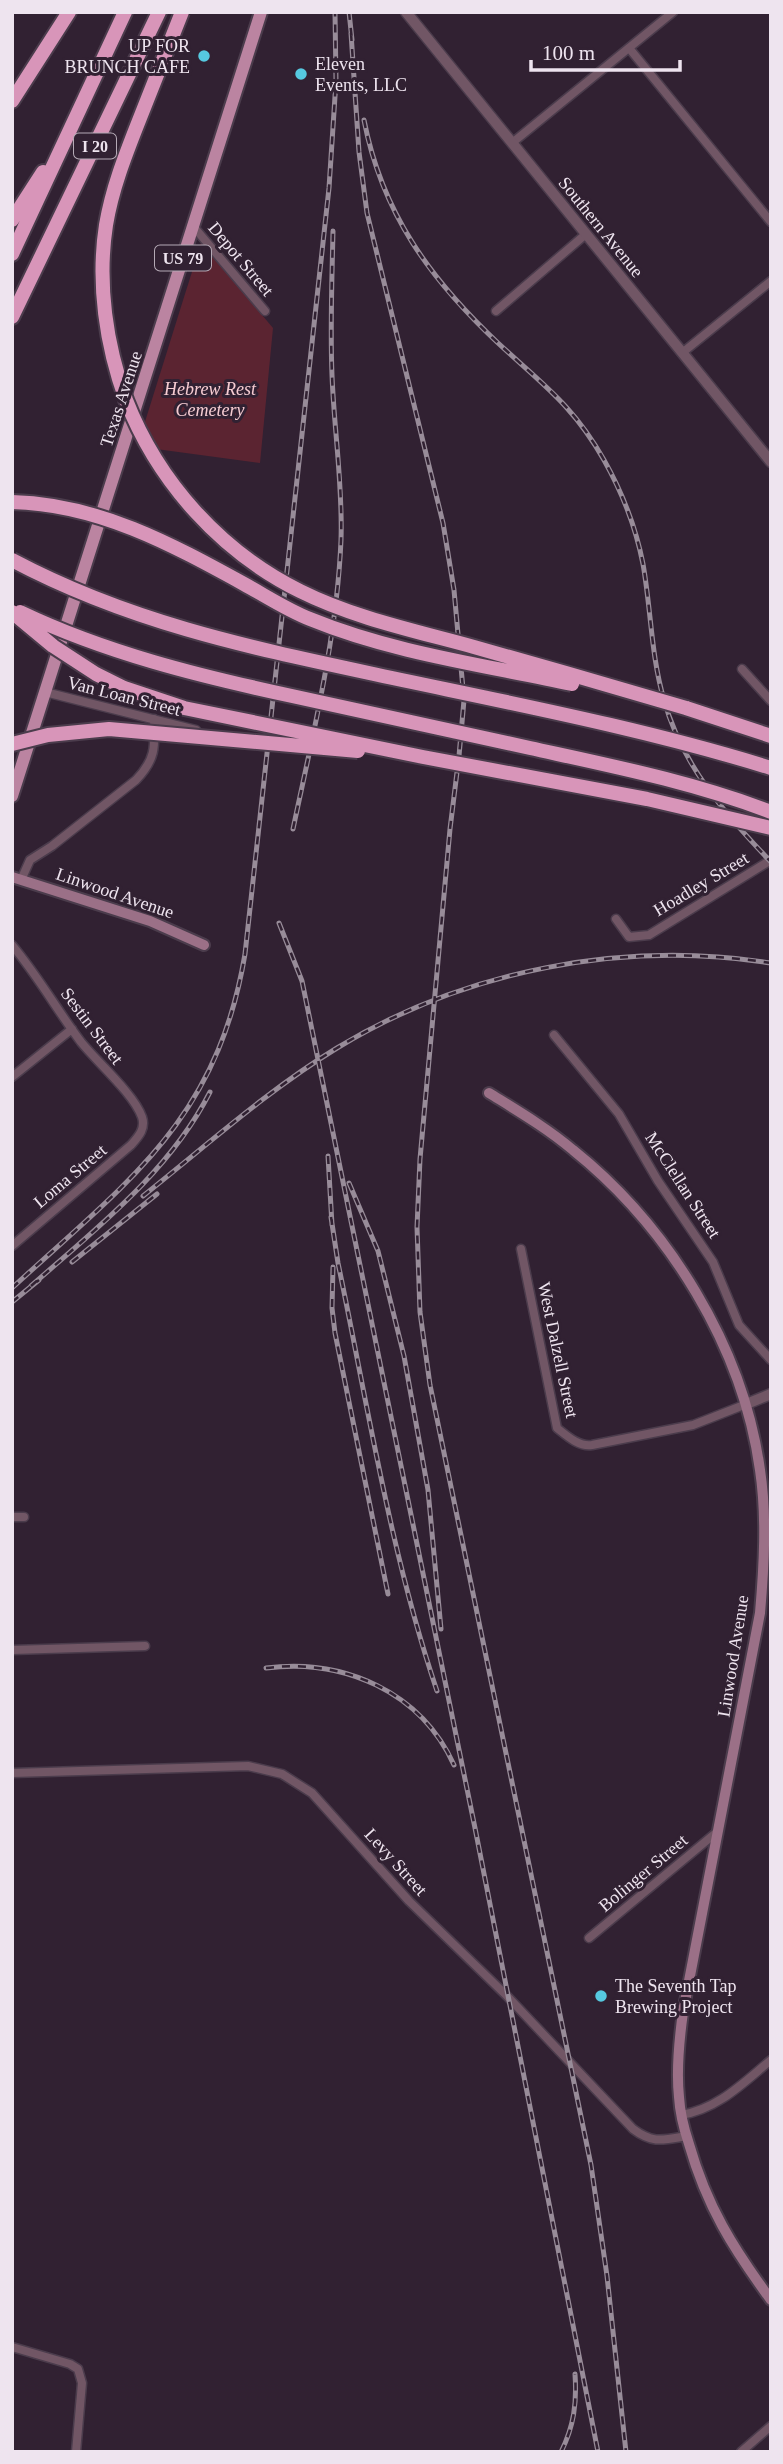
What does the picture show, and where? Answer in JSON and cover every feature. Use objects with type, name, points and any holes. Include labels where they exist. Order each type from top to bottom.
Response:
[{"type":"highway","points":[[12,101],[69,12]]},
{"type":"highway","name":"I 20","points":[[12,254],[125,12]]},
{"type":"highway","name":"I 20","points":[[12,317],[159,12]]},
{"type":"highway","points":[[182,12],[116,183],[106,228],[103,267],[107,328],[116,370],[132,414],[165,475],[223,539],[257,565],[300,591],[369,617],[686,708],[771,736]]},
{"type":"highway","points":[[12,220],[71,126]]},
{"type":"highway","points":[[12,502],[59,506],[92,513],[128,526],[180,550],[306,618],[370,642],[686,708]]},
{"type":"highway","points":[[12,560],[117,607],[230,643],[606,722],[692,743],[771,768]]},
{"type":"highway","points":[[12,610],[74,660],[124,688],[184,708],[647,799],[771,828]]},
{"type":"highway","points":[[12,610],[79,638],[158,664],[701,787],[771,812]]},
{"type":"highway","points":[[12,744],[48,735],[109,729],[423,757]]},
{"type":"main road","name":"Texas Avenue","points":[[12,796],[261,12]]},
{"type":"main road","name":"Linwood Avenue","points":[[17,879],[150,921],[204,945]]},
{"type":"main road","name":"Linwood Avenue","points":[[489,1093],[532,1119],[574,1150],[648,1224],[699,1297],[713,1323],[730,1362],[758,1460],[763,1492],[763,1580],[760,1613],[682,2012],[678,2066],[681,2115],[700,2180],[720,2224],[771,2300]]},
{"type":"street","name":"Southern Avenue","points":[[407,12],[771,462]]},
{"type":"street","points":[[512,143],[673,12]]},
{"type":"street","points":[[629,48],[771,222]]},
{"type":"street","name":"Depot Street","points":[[193,226],[265,311]]},
{"type":"street","points":[[496,311],[586,234]]},
{"type":"street","points":[[682,353],[771,281]]},
{"type":"street","points":[[742,669],[771,701]]},
{"type":"street","name":"Van Loan Street","points":[[45,692],[196,730]]},
{"type":"street","points":[[17,879],[30,860],[52,846],[145,771],[153,753],[154,719]]},
{"type":"street","name":"Hoadley Street","points":[[616,919],[629,937],[649,935],[771,860]]},
{"type":"street","name":"Sestin Street","points":[[12,945],[94,1058],[136,1105],[142,1116],[143,1126]]},
{"type":"street","points":[[12,1077],[72,1029]]},
{"type":"street","name":"McClellan Street","points":[[554,1035],[619,1114],[659,1181],[713,1262],[739,1325],[771,1360]]},
{"type":"street","name":"Loma Street","points":[[12,1246],[124,1151],[139,1136],[143,1126]]},
{"type":"street","name":"West Dalzell Street","points":[[521,1249],[557,1428],[568,1437],[587,1446],[693,1425],[744,1405]]},
{"type":"street","points":[[744,1405],[771,1394]]},
{"type":"street","points":[[12,1517],[24,1517]]},
{"type":"street","points":[[12,1650],[145,1646]]},
{"type":"street","name":"Levy Street","points":[[12,1773],[247,1766],[282,1774],[312,1793],[410,1901],[507,1996],[633,2129],[646,2139],[657,2141],[687,2136]]},
{"type":"street","name":"Bolinger Street","points":[[589,1938],[717,1832]]},
{"type":"street","points":[[681,2115],[702,2111],[719,2103],[771,2060]]},
{"type":"street","points":[[12,2347],[70,2364],[78,2369],[82,2382],[76,2452]]},
{"type":"street","points":[[741,2452],[771,2426]]},
{"type":"green space","name":"Hebrew Rest Cemetery","points":[[201,243],[273,328],[260,463],[156,449],[144,425]]},
{"type":"railway","points":[[12,1288],[93,1214],[162,1143],[190,1105],[213,1062],[232,1012],[245,954],[329,188],[336,81],[335,12]]},
{"type":"railway","points":[[349,12],[352,40]]},
{"type":"railway","points":[[351,33],[359,152],[367,213],[443,523],[454,590],[464,700],[420,1159],[417,1227],[420,1312],[430,1385],[591,2165],[607,2276],[626,2452]]},
{"type":"railway","points":[[364,120],[372,154],[396,215],[430,269],[473,319],[543,384],[581,424],[604,460],[628,510],[640,551],[656,667],[672,724],[707,787],[737,826],[771,862]]},
{"type":"railway","points":[[293,829],[323,685],[339,576],[341,499],[331,357],[333,231]]},
{"type":"railway","points":[[279,923],[302,981],[475,1828],[598,2452]]},
{"type":"railway","points":[[143,1196],[311,1064],[386,1021],[438,999],[492,981],[546,968],[602,959],[715,957],[771,963]]},
{"type":"railway","points":[[31,1286],[106,1220],[153,1173],[194,1121],[210,1092]]},
{"type":"railway","points":[[328,1156],[332,1225]]},
{"type":"railway","points":[[349,1183],[378,1251],[404,1356],[428,1490],[441,1629]]},
{"type":"railway","points":[[72,1262],[157,1194]]},
{"type":"railway","points":[[331,1217],[393,1532],[420,1639],[437,1691]]},
{"type":"railway","points":[[333,1267],[332,1308],[335,1333],[388,1594]]},
{"type":"railway","points":[[12,1302],[39,1280]]},
{"type":"railway","points":[[266,1668],[295,1666],[324,1669],[377,1685],[422,1718],[440,1739],[454,1765]]},
{"type":"railway","points":[[561,2452],[574,2414],[575,2374]]},
{"type":"place","name":"UP FOR BRUNCH CAFE","points":[[204,56]]},
{"type":"place","name":"Eleven Events, LLC","points":[[301,74]]},
{"type":"place","name":"The Seventh Tap Brewing Project","points":[[601,1996]]}]
